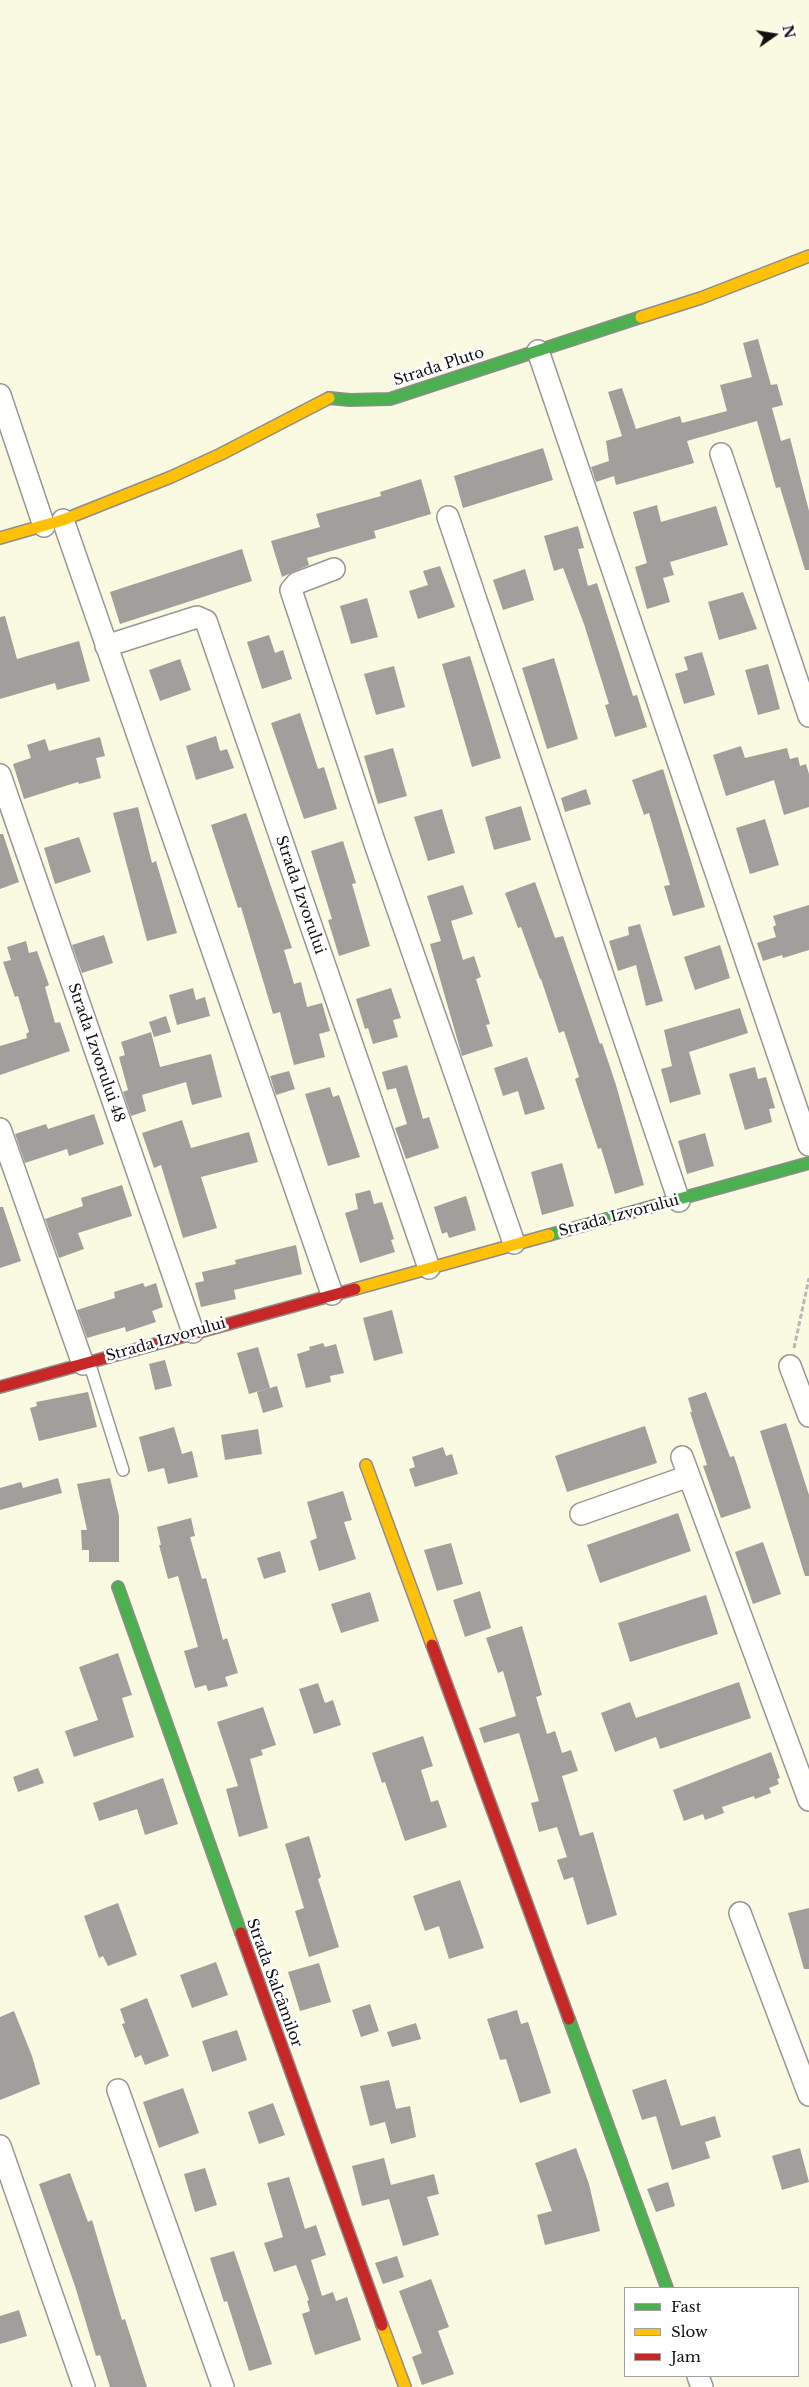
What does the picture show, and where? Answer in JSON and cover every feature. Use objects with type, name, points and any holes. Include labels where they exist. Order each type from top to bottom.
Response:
[{"type":"street","name":"Strada Pluto","points":[[0,538],[54,523],[171,477],[221,454],[330,397],[350,400],[390,399],[701,298],[809,256]]},
{"type":"street","points":[[538,351],[809,1145]]},
{"type":"street","points":[[0,395],[106,646],[332,1294]]},
{"type":"street","points":[[721,454],[809,716]]},
{"type":"street","points":[[448,517],[680,1200]]},
{"type":"street","points":[[334,569],[297,582],[291,590],[378,853],[514,1243]]},
{"type":"street","name":"Strada Izvorului","points":[[106,646],[197,617],[206,621],[429,1268]]},
{"type":"street","name":"Strada Izvorului 48","points":[[0,774],[193,1332]]},
{"type":"street","points":[[0,1129],[86,1363]]},
{"type":"street","name":"Strada Izvorului","points":[[1,1384],[86,1363],[514,1243],[680,1200],[809,1163]]},
{"type":"street","points":[[790,1366],[809,1416]]},
{"type":"street","points":[[366,1465],[666,2287]]},
{"type":"street","points":[[581,1514],[685,1466],[809,1800]]},
{"type":"street","name":"Strada Salcâmilor","points":[[118,1587],[328,2178],[405,2387]]},
{"type":"street","points":[[740,1913],[809,2095]]},
{"type":"street","points":[[118,2090],[223,2387]]},
{"type":"street","points":[[0,2146],[84,2387]]},
{"type":"lane","points":[[86,1363],[122,1470]]},
{"type":"path","points":[[790,1366],[809,1278]]},
{"type":"green space","points":[[0,0],[809,0],[809,2387],[0,2387]]},
{"type":"building","points":[[758,339],[771,385],[777,384],[783,405],[772,408],[781,441],[790,438],[809,511],[809,570],[805,570],[780,487],[776,488],[757,421],[687,441],[694,463],[616,485],[614,476],[596,482],[591,467],[609,461],[606,441],[622,436],[608,392],[622,388],[636,429],[680,416],[682,423],[727,411],[720,385],[752,377],[743,343]]},
{"type":"building","points":[[543,448],[553,480],[463,508],[454,476]]},
{"type":"building","points":[[421,479],[431,514],[374,531],[376,538],[307,558],[309,565],[282,577],[271,541],[320,527],[316,514],[381,496],[380,492]]},
{"type":"building","points":[[657,505],[661,522],[716,506],[728,545],[670,562],[674,575],[663,578],[670,602],[647,609],[635,567],[647,563],[633,512]]},
{"type":"building","points":[[578,526],[584,548],[578,549],[588,586],[597,583],[633,696],[637,695],[647,727],[615,737],[605,705],[609,704],[584,624],[563,568],[554,571],[544,536]]},
{"type":"building","points":[[242,549],[252,581],[120,624],[110,592]]},
{"type":"building","points":[[440,566],[455,607],[418,619],[409,591],[428,585],[423,571]]},
{"type":"building","points":[[525,569],[534,600],[503,610],[493,580]]},
{"type":"building","points":[[743,592],[757,629],[719,640],[708,602]]},
{"type":"building","points":[[367,598],[378,637],[351,644],[340,606]]},
{"type":"building","points":[[5,616],[17,659],[79,641],[90,681],[57,690],[55,683],[0,699],[0,617]]},
{"type":"building","points":[[269,635],[275,653],[283,650],[292,679],[262,689],[247,642]]},
{"type":"building","points":[[702,652],[715,695],[684,704],[675,674],[688,670],[684,657]]},
{"type":"building","points":[[470,656],[501,758],[472,767],[442,664]]},
{"type":"building","points":[[554,658],[578,739],[547,749],[522,668]]},
{"type":"building","points":[[180,659],[191,690],[160,701],[149,670]]},
{"type":"building","points":[[768,664],[780,709],[758,715],[745,670]]},
{"type":"building","points":[[394,666],[405,707],[376,715],[364,674]]},
{"type":"building","points":[[300,713],[318,769],[324,767],[337,809],[304,819],[271,723]]},
{"type":"building","points":[[216,736],[220,751],[227,749],[234,768],[196,780],[186,746]]},
{"type":"building","points":[[100,737],[105,756],[96,758],[101,778],[79,784],[78,782],[24,799],[13,764],[31,758],[27,745],[45,739],[49,751]]},
{"type":"building","points":[[741,746],[745,758],[787,748],[790,759],[798,757],[800,766],[806,764],[809,774],[809,807],[784,815],[774,780],[726,796],[713,755]]},
{"type":"building","points":[[393,748],[407,796],[378,804],[364,756]]},
{"type":"building","points":[[663,769],[705,907],[673,916],[664,886],[670,885],[649,813],[644,815],[632,780]]},
{"type":"building","points":[[586,789],[591,804],[565,812],[561,798]]},
{"type":"building","points":[[521,806],[531,840],[494,850],[485,817]]},
{"type":"building","points":[[138,807],[152,863],[156,861],[177,933],[147,941],[113,813]]},
{"type":"building","points":[[442,809],[455,853],[428,861],[414,817]]},
{"type":"building","points":[[246,813],[292,948],[284,950],[294,984],[301,982],[307,1007],[322,1003],[330,1031],[319,1034],[325,1057],[294,1065],[280,1012],[273,1014],[241,907],[238,908],[211,825]]},
{"type":"building","points":[[765,819],[779,865],[750,874],[736,828]]},
{"type":"building","points":[[0,834],[3,834],[19,882],[0,889]]},
{"type":"building","points":[[79,837],[91,872],[55,884],[44,848]]},
{"type":"building","points":[[343,841],[356,883],[352,884],[370,946],[339,956],[328,920],[332,919],[311,851]]},
{"type":"building","points":[[535,882],[555,938],[563,936],[600,1044],[602,1043],[616,1085],[644,1185],[615,1194],[601,1148],[598,1149],[575,1079],[579,1077],[564,1031],[559,1033],[521,927],[518,928],[505,893]]},
{"type":"building","points":[[463,885],[473,914],[451,921],[463,960],[474,956],[481,977],[476,979],[490,1024],[486,1025],[493,1046],[462,1056],[430,944],[441,941],[427,896]]},
{"type":"building","points":[[809,905],[809,950],[783,958],[782,955],[763,961],[757,943],[776,937],[773,927],[776,925],[773,916]]},
{"type":"building","points":[[640,924],[663,1001],[646,1006],[636,965],[618,971],[609,941],[629,935],[628,927]]},
{"type":"building","points":[[104,935],[113,963],[82,973],[72,945]]},
{"type":"building","points":[[26,941],[29,953],[37,951],[49,985],[45,987],[55,1023],[60,1022],[70,1051],[0,1075],[0,1046],[27,1038],[26,1034],[29,1032],[18,996],[15,997],[3,962],[11,960],[7,947]]},
{"type":"building","points":[[720,945],[730,978],[695,990],[684,957]]},
{"type":"building","points":[[193,988],[196,1000],[205,997],[210,1016],[177,1025],[169,995]]},
{"type":"building","points":[[391,988],[401,1018],[393,1020],[398,1037],[373,1044],[368,1028],[365,1029],[356,999]]},
{"type":"building","points":[[740,1008],[748,1033],[689,1052],[701,1094],[670,1103],[661,1069],[672,1066],[664,1030]]},
{"type":"building","points":[[166,1016],[171,1032],[154,1037],[149,1022]]},
{"type":"building","points":[[151,1032],[160,1067],[211,1054],[222,1097],[192,1105],[186,1082],[142,1095],[146,1111],[131,1116],[123,1092],[128,1090],[119,1057],[125,1055],[121,1042]]},
{"type":"building","points":[[527,1057],[545,1109],[525,1115],[518,1091],[503,1096],[494,1068]]},
{"type":"building","points":[[407,1065],[423,1119],[429,1117],[439,1148],[406,1159],[395,1128],[407,1124],[396,1088],[387,1090],[382,1072]]},
{"type":"building","points":[[755,1067],[758,1079],[766,1077],[775,1108],[769,1109],[772,1122],[745,1130],[729,1074]]},
{"type":"building","points":[[289,1071],[295,1089],[276,1095],[270,1076]]},
{"type":"building","points":[[330,1087],[333,1097],[339,1095],[360,1157],[328,1166],[305,1094]]},
{"type":"building","points":[[94,1114],[104,1144],[69,1156],[67,1149],[25,1163],[15,1134],[46,1124],[48,1129]]},
{"type":"building","points":[[182,1120],[191,1148],[249,1132],[258,1162],[201,1177],[217,1228],[183,1238],[161,1165],[154,1168],[142,1133]]},
{"type":"building","points":[[705,1133],[714,1166],[687,1174],[678,1141]]},
{"type":"building","points":[[562,1163],[574,1206],[542,1215],[531,1172]]},
{"type":"building","points":[[122,1185],[132,1216],[78,1233],[84,1249],[59,1258],[45,1219],[83,1206],[81,1198]]},
{"type":"building","points":[[370,1190],[374,1204],[382,1202],[394,1239],[391,1240],[395,1252],[360,1263],[345,1213],[358,1209],[355,1194]]},
{"type":"building","points":[[466,1196],[476,1230],[449,1238],[447,1232],[442,1234],[434,1207]]},
{"type":"building","points":[[0,1207],[3,1207],[21,1261],[0,1268]]},
{"type":"building","points":[[296,1245],[302,1274],[234,1290],[236,1299],[201,1307],[195,1283],[204,1281],[202,1272],[236,1264],[235,1260]]},
{"type":"building","points":[[143,1283],[145,1287],[156,1283],[163,1307],[152,1311],[156,1322],[126,1332],[125,1327],[87,1338],[77,1310],[115,1298],[114,1292]]},
{"type":"building","points":[[392,1310],[403,1353],[374,1361],[363,1318]]},
{"type":"building","points":[[323,1343],[325,1347],[336,1344],[344,1373],[330,1376],[331,1382],[306,1388],[297,1354],[310,1350],[309,1347]]},
{"type":"building","points":[[258,1347],[270,1388],[249,1394],[237,1353]]},
{"type":"building","points":[[165,1360],[172,1386],[155,1390],[149,1364]]},
{"type":"building","points":[[277,1386],[283,1407],[263,1413],[257,1392]]},
{"type":"building","points":[[88,1392],[97,1427],[39,1441],[30,1408],[37,1406],[36,1402]]},
{"type":"building","points":[[706,1392],[730,1457],[734,1456],[751,1508],[721,1518],[703,1466],[707,1465],[690,1412],[692,1412],[688,1398]]},
{"type":"building","points":[[786,1423],[809,1495],[809,1576],[805,1576],[760,1431]]},
{"type":"building","points":[[645,1426],[657,1463],[567,1492],[555,1456]]},
{"type":"building","points":[[174,1427],[182,1454],[192,1451],[198,1477],[168,1484],[164,1468],[148,1472],[139,1437]]},
{"type":"building","points":[[258,1429],[262,1454],[225,1460],[221,1435]]},
{"type":"building","points":[[443,1447],[446,1456],[452,1454],[458,1474],[415,1487],[409,1469],[415,1467],[412,1457]]},
{"type":"building","points":[[58,1478],[62,1493],[0,1510],[0,1488],[21,1482],[23,1488]]},
{"type":"building","points":[[110,1478],[119,1516],[119,1562],[89,1562],[89,1550],[82,1550],[81,1530],[87,1530],[77,1484]]},
{"type":"building","points":[[343,1491],[352,1520],[344,1522],[356,1559],[319,1571],[310,1541],[317,1538],[307,1502]]},
{"type":"building","points":[[678,1513],[691,1551],[600,1583],[587,1545]]},
{"type":"building","points":[[191,1518],[195,1536],[190,1537],[202,1579],[206,1578],[223,1640],[227,1638],[238,1673],[225,1677],[228,1686],[208,1691],[206,1685],[195,1688],[184,1651],[198,1647],[178,1576],[168,1579],[159,1545],[161,1545],[157,1527]]},
{"type":"building","points":[[763,1542],[781,1594],[753,1604],[735,1552]]},
{"type":"building","points":[[451,1543],[463,1584],[437,1591],[424,1550]]},
{"type":"building","points":[[280,1551],[286,1572],[264,1579],[257,1558]]},
{"type":"building","points":[[480,1591],[491,1628],[465,1637],[453,1600]]},
{"type":"building","points":[[370,1592],[379,1621],[341,1633],[331,1604]]},
{"type":"building","points":[[706,1595],[718,1634],[630,1662],[618,1623]]},
{"type":"building","points":[[522,1626],[542,1695],[536,1697],[547,1734],[555,1731],[562,1753],[571,1750],[578,1771],[562,1776],[580,1836],[593,1832],[617,1915],[587,1925],[573,1877],[564,1880],[557,1860],[567,1857],[557,1827],[539,1832],[531,1803],[539,1801],[519,1733],[484,1743],[479,1728],[516,1716],[503,1671],[498,1673],[486,1638]]},
{"type":"building","points":[[118,1653],[132,1695],[122,1698],[134,1737],[74,1757],[65,1731],[98,1720],[79,1667]]},
{"type":"building","points":[[739,1682],[751,1718],[660,1749],[656,1737],[615,1752],[601,1713],[630,1702],[636,1718]]},
{"type":"building","points":[[318,1683],[325,1703],[333,1700],[341,1725],[314,1734],[299,1689]]},
{"type":"building","points":[[263,1707],[276,1745],[261,1750],[263,1755],[250,1759],[268,1828],[239,1837],[226,1789],[238,1786],[217,1722]]},
{"type":"building","points":[[423,1736],[433,1766],[421,1770],[431,1802],[438,1800],[447,1827],[405,1841],[385,1782],[382,1783],[372,1753]]},
{"type":"building","points":[[771,1752],[780,1778],[777,1779],[779,1784],[769,1788],[771,1793],[755,1799],[754,1796],[722,1807],[724,1813],[705,1820],[703,1814],[684,1821],[673,1790]]},
{"type":"building","points":[[38,1768],[44,1783],[18,1792],[13,1777]]},
{"type":"building","points":[[163,1778],[178,1824],[145,1835],[137,1809],[99,1821],[93,1803]]},
{"type":"building","points":[[309,1836],[321,1877],[318,1879],[339,1947],[309,1957],[295,1911],[304,1908],[285,1844]]},
{"type":"building","points":[[460,1880],[484,1948],[449,1959],[439,1926],[425,1931],[413,1896]]},
{"type":"building","points":[[118,1903],[137,1955],[108,1966],[103,1956],[99,1958],[84,1916]]},
{"type":"building","points":[[809,1908],[809,1969],[804,1969],[788,1913]]},
{"type":"building","points":[[216,1962],[228,1995],[192,2008],[180,1975]]},
{"type":"building","points":[[319,1963],[331,2002],[300,2011],[288,1972]]},
{"type":"building","points":[[147,1998],[169,2056],[145,2065],[141,2055],[135,2058],[122,2024],[125,2023],[120,2009]]},
{"type":"building","points":[[370,2004],[379,2031],[361,2037],[352,2010]]},
{"type":"building","points":[[517,2010],[521,2024],[528,2022],[551,2093],[520,2103],[506,2059],[500,2060],[487,2019]]},
{"type":"building","points":[[14,2011],[32,2056],[40,2084],[0,2100],[0,2017]]},
{"type":"building","points":[[416,2023],[421,2039],[392,2047],[387,2032]]},
{"type":"building","points":[[237,2030],[247,2060],[212,2072],[202,2041]]},
{"type":"building","points":[[666,2079],[681,2126],[715,2116],[721,2137],[705,2142],[710,2158],[672,2170],[656,2116],[642,2120],[632,2090]]},
{"type":"building","points":[[389,2080],[396,2109],[410,2106],[416,2137],[391,2144],[385,2122],[370,2126],[360,2086]]},
{"type":"building","points":[[183,2088],[199,2133],[159,2148],[143,2102]]},
{"type":"building","points":[[273,2103],[285,2135],[259,2144],[248,2112]]},
{"type":"building","points":[[576,2148],[589,2184],[600,2231],[545,2245],[537,2215],[552,2211],[535,2163]]},
{"type":"building","points":[[800,2148],[809,2182],[782,2190],[772,2156]]},
{"type":"building","points":[[384,2158],[391,2185],[434,2174],[439,2194],[427,2197],[439,2235],[403,2246],[389,2199],[362,2206],[352,2166]]},
{"type":"building","points":[[205,2168],[217,2205],[195,2212],[184,2174]]},
{"type":"building","points":[[70,2173],[88,2222],[92,2220],[122,2320],[125,2319],[147,2387],[110,2387],[100,2355],[96,2356],[75,2286],[39,2184]]},
{"type":"building","points":[[289,2177],[305,2229],[316,2225],[326,2255],[311,2260],[322,2296],[333,2292],[336,2301],[347,2297],[361,2340],[315,2355],[302,2314],[310,2311],[307,2301],[309,2300],[296,2265],[274,2272],[264,2243],[283,2237],[267,2183]]},
{"type":"building","points":[[668,2182],[675,2206],[656,2212],[647,2189]]},
{"type":"building","points":[[234,2251],[272,2364],[249,2371],[227,2301],[224,2302],[210,2258]]},
{"type":"building","points":[[397,2256],[404,2277],[383,2284],[375,2263]]},
{"type":"building","points":[[431,2279],[449,2327],[438,2331],[454,2374],[422,2385],[412,2357],[422,2353],[399,2291]]},
{"type":"building","points":[[19,2310],[27,2336],[0,2344],[0,2316]]},
{"type":"traffic: fast","points":[[329,398],[350,400],[390,399],[641,317]]},
{"type":"traffic: fast","points":[[549,1235],[809,1163]]},
{"type":"traffic: fast","points":[[118,1587],[241,1933]]},
{"type":"traffic: fast","points":[[569,2019],[667,2287]]},
{"type":"traffic: slow","points":[[641,317],[701,298],[809,256]]},
{"type":"traffic: slow","points":[[0,538],[63,520],[171,477],[221,454],[329,398]]},
{"type":"traffic: slow","points":[[355,1289],[549,1235]]},
{"type":"traffic: slow","points":[[366,1465],[432,1645]]},
{"type":"traffic: slow","points":[[382,2325],[405,2387]]},
{"type":"traffic: jam","points":[[0,1387],[355,1289]]},
{"type":"traffic: jam","points":[[432,1645],[569,2019]]},
{"type":"traffic: jam","points":[[241,1933],[382,2325]]}]
